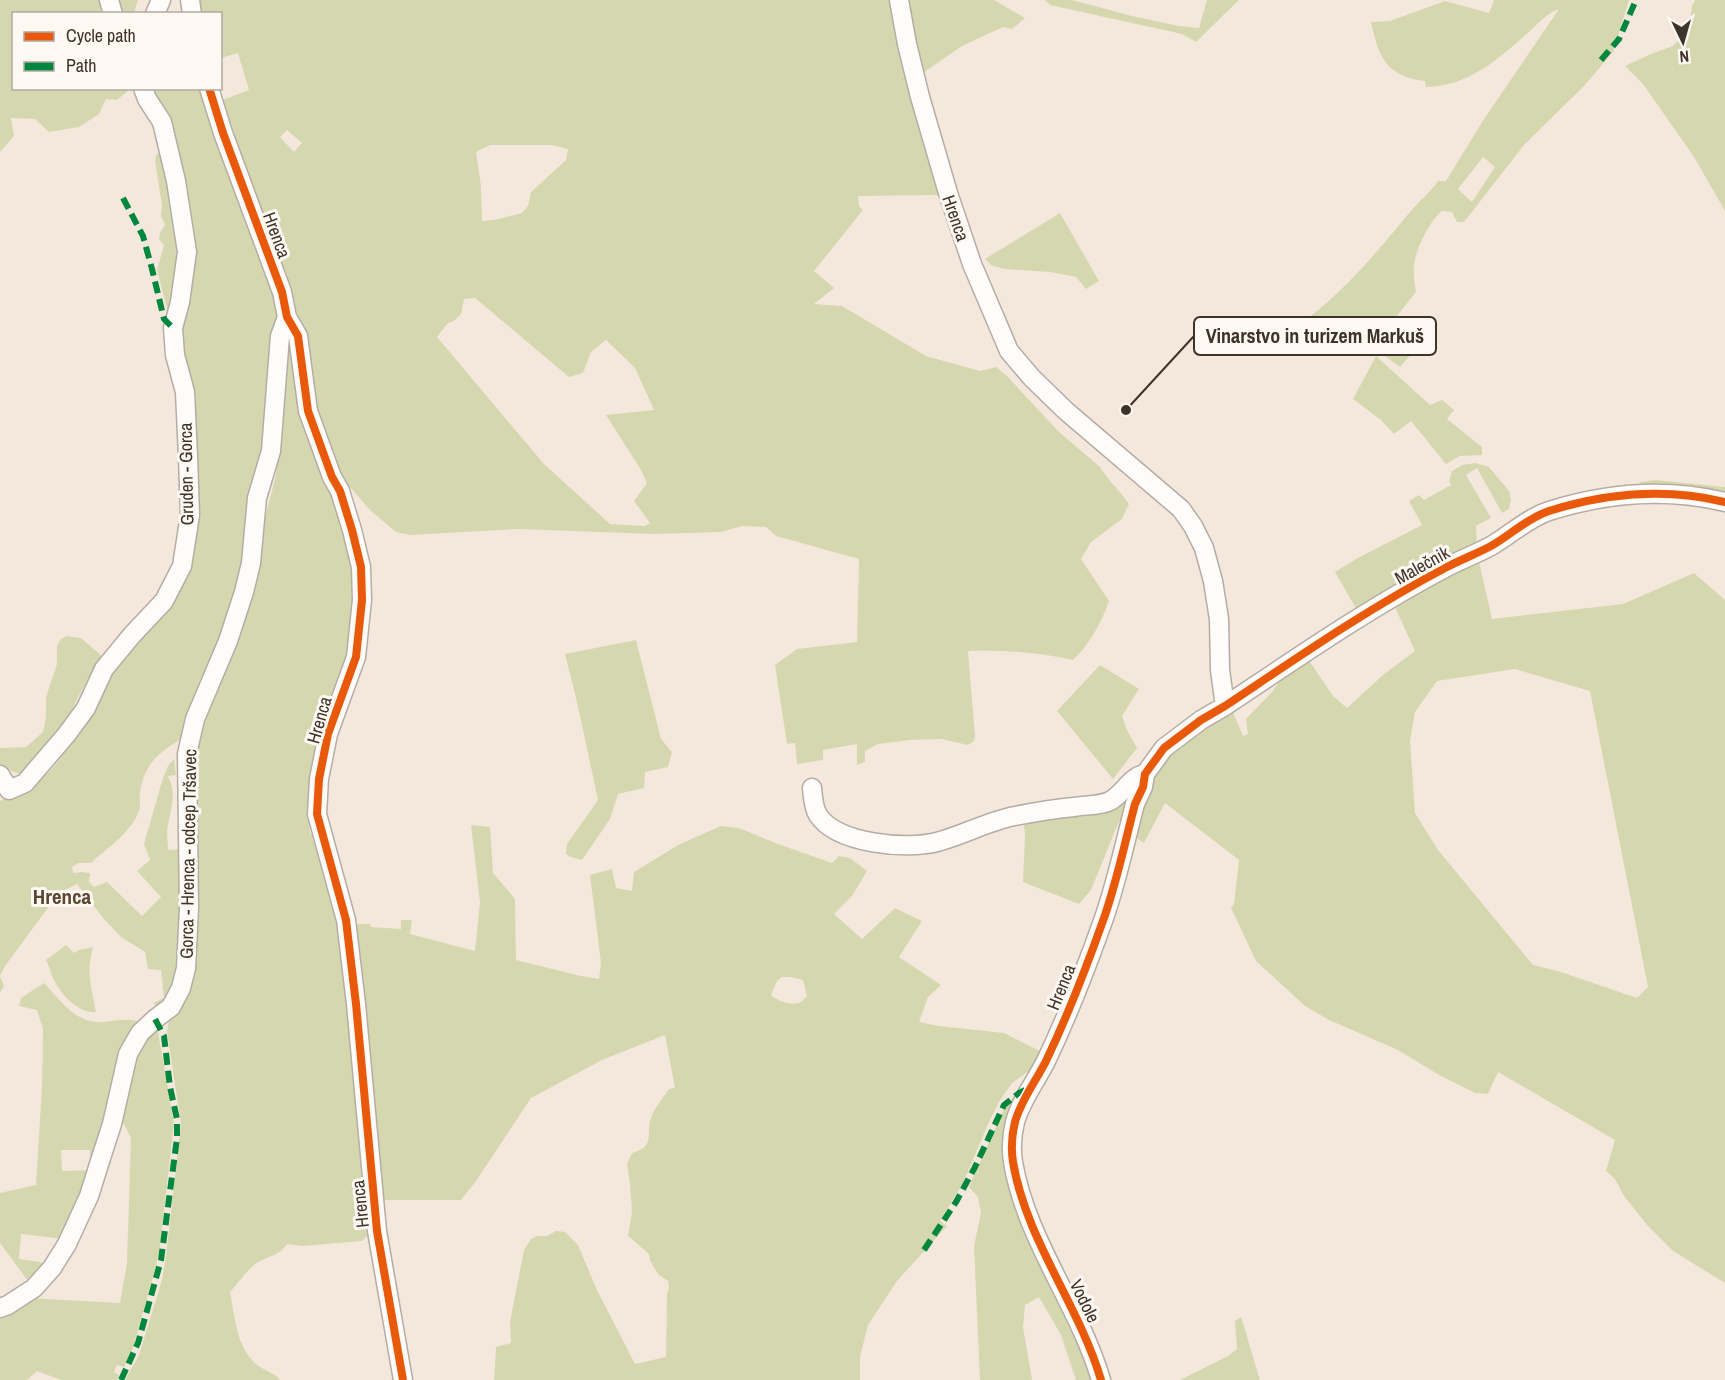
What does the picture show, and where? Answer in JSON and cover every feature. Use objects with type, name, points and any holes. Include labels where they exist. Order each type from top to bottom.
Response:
[{"type":"street","name":"Hrenca","points":[[899,0],[920,96],[948,193],[972,264],[1009,351],[1032,378],[1066,411],[1181,509],[1193,526],[1204,548],[1213,581],[1219,619],[1220,670],[1225,706]]},
{"type":"street","name":"Gruden - Gorca","points":[[0,776],[9,790],[25,783],[46,759],[86,708],[104,669],[132,635],[165,601],[182,566],[190,515],[188,456],[185,392],[175,355],[173,328],[180,302],[187,252],[176,181],[162,122],[144,90]]},
{"type":"street","name":"Hrenca","points":[[210,90],[223,134],[282,292],[287,317],[298,336],[308,411],[332,477],[340,491],[361,567],[362,600],[356,657],[328,734],[319,780],[317,814],[346,920],[377,1230],[403,1380]]},
{"type":"street","name":"Gorca - Hrenca - odcep Tršavec","points":[[0,1308],[34,1288],[52,1268],[67,1244],[89,1196],[102,1158],[128,1054],[140,1033],[171,1007],[181,988],[186,968],[189,908],[187,754],[195,719],[228,641],[251,562],[257,498],[271,451],[280,336],[287,317]]},
{"type":"street","name":"Malečnik","points":[[1164,748],[1200,720],[1379,606],[1445,568],[1492,545],[1548,511],[1614,496],[1650,493],[1707,498],[1725,502]]},
{"type":"street","name":"Hrenca","points":[[1038,1236],[1017,1184],[1012,1149],[1015,1121],[1046,1061],[1105,916],[1135,804],[1146,774],[1164,748]]},
{"type":"street","name":"Hrenca","points":[[812,788],[817,813],[838,832],[887,845],[926,845],[956,837],[992,821],[1013,816],[1109,802],[1139,775],[1146,774]]},
{"type":"street","name":"Vodole","points":[[1038,1236],[1089,1343],[1101,1380]]},
{"type":"green space","points":[[0,0],[138,0],[134,12],[12,12],[12,90],[129,90],[117,100],[106,99],[99,114],[79,127],[49,132],[35,119],[11,118],[14,136],[0,152]]},
{"type":"green space","points":[[197,0],[891,0],[939,195],[858,196],[859,206],[863,210],[814,271],[834,288],[814,304],[842,306],[926,356],[980,371],[996,367],[1058,431],[1100,467],[1129,504],[1122,519],[1091,542],[1081,559],[1109,601],[1090,640],[1073,660],[1020,652],[968,651],[975,736],[974,741],[968,745],[941,739],[878,744],[865,751],[865,762],[857,765],[857,744],[823,750],[823,760],[797,764],[795,743],[787,744],[775,665],[797,649],[857,642],[859,559],[776,536],[766,527],[742,526],[721,532],[653,534],[518,529],[410,535],[396,532],[370,510],[343,479],[319,426],[301,325],[288,284],[217,102],[249,90],[238,53],[222,58],[222,12],[199,12]],"holes":[[[287,130],[302,143],[294,152],[280,137]],[[490,145],[552,145],[568,149],[566,160],[531,192],[528,206],[522,213],[482,221],[481,186],[476,152]],[[475,298],[569,377],[583,373],[591,352],[606,340],[635,368],[654,410],[606,415],[647,483],[634,501],[650,523],[645,526],[610,524],[544,464],[437,337],[448,323],[461,314],[464,299]]]},
{"type":"green space","points":[[909,0],[994,0],[1025,18],[1012,29],[1003,27],[962,46],[920,75]]},
{"type":"green space","points":[[1045,0],[1072,0],[1132,16],[1199,28],[1207,0],[1239,0],[1196,42],[1182,34],[1050,5]]},
{"type":"green space","points":[[1494,0],[1629,0],[1613,52],[1584,86],[1524,145],[1464,222],[1457,222],[1452,212],[1442,211],[1428,229],[1415,260],[1416,292],[1392,322],[1413,352],[1400,367],[1350,331],[1309,324],[1297,326],[1329,301],[1358,273],[1438,181],[1446,181],[1484,119],[1559,9],[1544,18],[1495,61],[1482,69],[1456,82],[1426,87],[1425,81],[1401,75],[1386,63],[1377,45],[1371,22],[1390,21],[1445,1],[1489,13]],"holes":[[[1483,157],[1495,167],[1472,202],[1458,189]]]},
{"type":"green space","points":[[1695,0],[1725,0],[1725,211],[1694,157],[1643,84],[1625,66],[1673,46],[1689,29]]},
{"type":"green space","points":[[147,90],[204,90],[278,307],[273,336],[271,403],[238,595],[182,739],[159,754],[149,767],[142,783],[139,811],[125,833],[91,863],[78,863],[72,867],[73,873],[90,873],[89,882],[94,887],[107,882],[142,916],[161,897],[137,871],[150,860],[144,844],[163,778],[174,759],[176,775],[168,776],[173,795],[167,831],[168,850],[184,849],[185,936],[171,999],[158,1007],[153,1003],[164,998],[161,970],[148,969],[145,952],[121,937],[77,884],[59,893],[0,976],[0,801],[45,776],[57,763],[75,738],[97,691],[182,576],[185,362],[182,341],[183,311],[191,245]]},
{"type":"green space","points":[[164,150],[173,201],[178,256],[171,312],[168,312],[157,270],[164,245],[159,239],[160,233],[165,225],[161,216],[162,205],[155,161],[156,155]]},
{"type":"green space","points":[[1060,213],[1099,281],[1086,289],[1076,277],[1050,272],[1004,269],[991,265],[985,259]]},
{"type":"green space","points":[[284,340],[290,341],[346,536],[355,592],[352,634],[308,807],[310,834],[314,835],[337,905],[370,1206],[361,1206],[367,1236],[362,1241],[302,1246],[287,1244],[280,1252],[254,1265],[230,1292],[237,1331],[244,1349],[256,1364],[280,1380],[125,1380],[139,1355],[162,1280],[181,1124],[167,1031],[169,1020],[179,1009],[191,751],[245,597],[276,475]]},
{"type":"green space","points":[[1376,356],[1430,405],[1442,400],[1454,410],[1447,419],[1482,447],[1482,455],[1460,456],[1446,464],[1411,421],[1394,434],[1381,420],[1353,399]]},
{"type":"green space","points":[[1475,463],[1489,467],[1509,491],[1511,500],[1509,509],[1502,513],[1477,468],[1466,475],[1491,518],[1476,526],[1477,547],[1358,612],[1335,572],[1422,525],[1409,501],[1419,495],[1424,500],[1451,485],[1449,481],[1452,471],[1462,465]]},
{"type":"green space","points":[[1656,480],[1725,487],[1725,497],[1641,489],[1640,482]]},
{"type":"green space","points":[[1478,557],[1492,619],[1623,604],[1694,573],[1725,600],[1725,1283],[1673,1251],[1648,1226],[1624,1196],[1615,1179],[1606,1171],[1615,1140],[1498,1072],[1488,1094],[1475,1093],[1439,1075],[1398,1050],[1329,1020],[1305,1006],[1256,961],[1231,908],[1234,904],[1239,860],[1165,803],[1144,843],[1132,835],[1152,777],[1163,758],[1231,708],[1243,736],[1248,734],[1246,719],[1282,678],[1308,659],[1333,696],[1347,708],[1383,675],[1415,651],[1394,605]],"holes":[[[1515,669],[1590,691],[1648,987],[1637,998],[1558,971],[1533,965],[1438,850],[1415,813],[1410,741],[1415,712],[1437,681]]]},
{"type":"green space","points":[[66,636],[81,638],[104,658],[90,676],[76,701],[62,734],[22,775],[0,766],[0,748],[26,747],[43,732],[46,697],[57,664],[57,646]]},
{"type":"green space","points":[[636,640],[661,739],[672,752],[668,767],[645,772],[644,788],[618,794],[610,819],[582,860],[566,854],[567,844],[598,800],[565,654]]},
{"type":"green space","points":[[1100,665],[1139,689],[1122,716],[1137,748],[1113,779],[1057,711]]},
{"type":"green space","points":[[1136,781],[1126,818],[1119,821],[1091,890],[1079,904],[1023,882],[1025,834],[1023,819],[1111,805]]},
{"type":"green space","points":[[471,825],[490,827],[493,873],[515,899],[516,960],[599,979],[601,963],[590,875],[612,869],[616,888],[632,891],[634,872],[678,845],[721,826],[739,828],[832,863],[839,856],[850,858],[867,871],[852,896],[834,914],[862,939],[895,908],[922,921],[899,957],[941,985],[928,997],[919,1022],[1004,1033],[1040,1051],[1033,1068],[1012,1083],[999,1102],[963,1183],[940,1221],[947,1226],[897,1281],[868,1325],[860,1357],[860,1380],[494,1380],[496,1347],[511,1343],[510,1322],[524,1250],[531,1239],[537,1236],[547,1236],[556,1231],[565,1232],[578,1245],[597,1290],[635,1364],[666,1357],[668,1281],[658,1274],[650,1261],[649,1254],[628,1236],[632,1212],[627,1164],[632,1153],[645,1147],[654,1111],[669,1089],[675,1088],[665,1035],[602,1060],[531,1098],[461,1200],[380,1200],[352,928],[356,924],[370,924],[371,927],[401,929],[401,920],[412,920],[410,934],[475,951],[480,902]],"holes":[[[782,977],[803,980],[807,996],[799,1003],[784,1002],[771,995],[777,981]]]},
{"type":"green space","points":[[66,945],[74,953],[93,947],[90,972],[96,1012],[84,1010],[72,1003],[54,980],[46,960]]},
{"type":"green space","points":[[0,976],[4,986],[0,993]]},
{"type":"green space","points":[[44,983],[63,1004],[86,1020],[141,1022],[90,1163],[90,1150],[61,1150],[62,1171],[93,1170],[64,1239],[21,1234],[19,1259],[46,1265],[31,1285],[0,1243],[0,1193],[36,1185],[43,1029],[37,1010],[19,1006],[21,998]]},
{"type":"green space","points":[[152,1029],[158,1032],[174,1123],[160,1246],[132,1351],[124,1367],[117,1365],[114,1372],[119,1375],[117,1380],[61,1380],[37,1371],[27,1380],[0,1380],[0,1313],[28,1298],[120,1303],[127,1263],[131,1138],[119,1115],[137,1052]]},
{"type":"green space","points":[[1015,1095],[1019,1096],[1005,1137],[1096,1380],[1076,1380],[1061,1335],[1039,1297],[1025,1305],[1023,1327],[1032,1380],[980,1380],[974,1246],[981,1213],[978,1197],[969,1187],[1003,1111]]},
{"type":"green space","points":[[1241,1317],[1260,1380],[1180,1380],[1228,1356],[1237,1349],[1235,1321]]},
{"type":"marked path","points":[[1601,60],[1619,39],[1636,0]]},
{"type":"marked path","points":[[123,198],[143,236],[164,319],[173,328]]},
{"type":"marked path","points":[[121,1380],[138,1343],[161,1260],[177,1138],[177,1119],[170,1087],[164,1036],[155,1019]]},
{"type":"marked path","points":[[924,1250],[956,1202],[1004,1105],[1029,1088]]},
{"type":"cycle path","points":[[210,90],[223,133],[282,292],[287,317],[298,336],[308,411],[332,477],[340,491],[361,567],[362,600],[356,657],[328,734],[319,779],[317,814],[346,920],[377,1231],[403,1380]]},
{"type":"cycle path","points":[[1101,1380],[1080,1325],[1029,1218],[1013,1162],[1012,1142],[1018,1114],[1054,1044],[1098,936],[1145,774],[1164,748],[1201,720],[1389,600],[1445,568],[1491,546],[1541,514],[1592,500],[1637,494],[1681,495],[1725,502]]},
{"type":"place","name":"Vinarstvo in turizem Markuš","points":[[1126,410]]},
{"type":"district","name":"Hrenca","points":[[62,896]]}]
